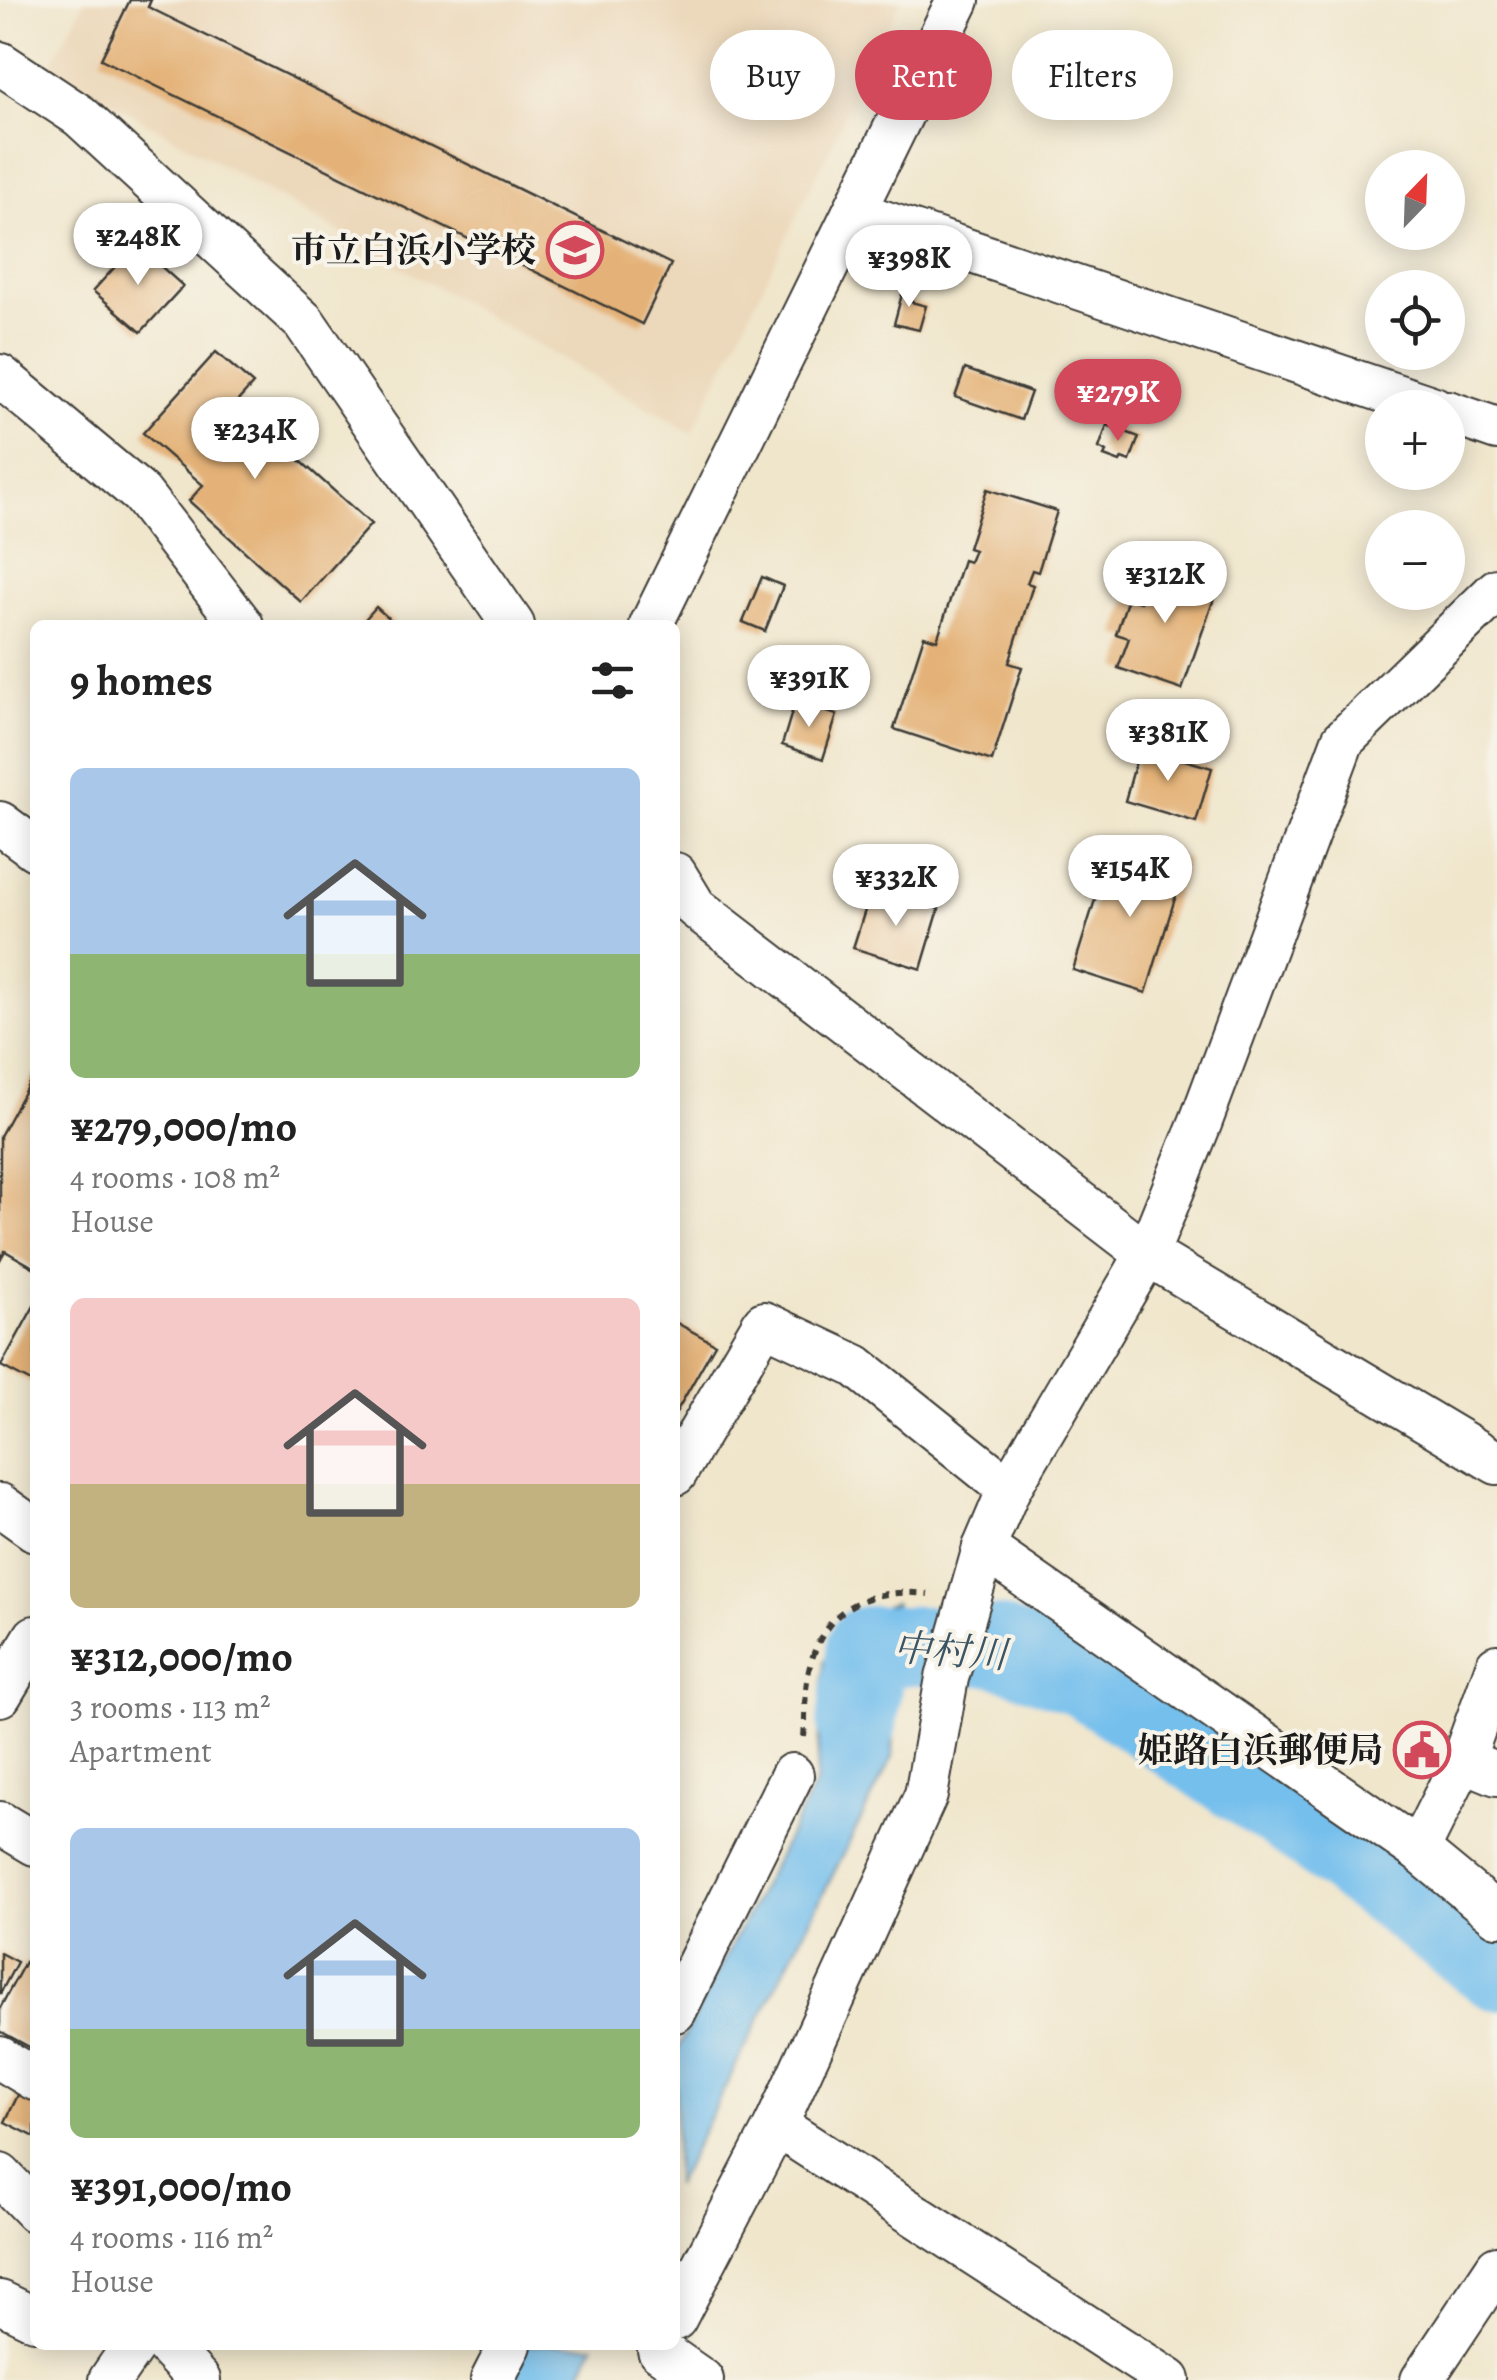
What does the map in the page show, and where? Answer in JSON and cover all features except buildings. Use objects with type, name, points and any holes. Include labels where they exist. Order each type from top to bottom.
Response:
[{"type":"street","points":[[653,620],[958,0]]},
{"type":"street","points":[[0,62],[80,116],[304,322],[510,620]]},
{"type":"street","points":[[854,212],[1381,390]]},
{"type":"street","points":[[0,376],[140,494],[238,620]]},
{"type":"street","points":[[1465,418],[1497,429]]},
{"type":"street","points":[[680,2310],[776,2125],[926,1795],[948,1678],[984,1548],[1009,1490],[1147,1254],[1201,1121],[1343,740],[1497,590]]},
{"type":"street","points":[[0,823],[30,845]]},
{"type":"street","points":[[680,882],[695,907],[1147,1254],[1497,1464]]},
{"type":"street","points":[[680,1466],[764,1323],[856,1366],[1009,1490]]},
{"type":"street","points":[[0,1504],[30,1526]]},
{"type":"street","points":[[984,1548],[1418,1850],[1497,1916]]},
{"type":"street","points":[[0,1695],[30,1645]]},
{"type":"street","points":[[1418,1850],[1480,1767],[1497,1666]]},
{"type":"street","points":[[680,2001],[792,1775]]},
{"type":"street","points":[[0,1823],[30,1841]]},
{"type":"street","points":[[0,2058],[30,2075]]},
{"type":"street","points":[[776,2125],[1169,2380]]},
{"type":"street","points":[[0,2176],[30,2206]]},
{"type":"street","points":[[1422,2380],[1497,2266]]},
{"type":"street","points":[[0,2302],[30,2317]]},
{"type":"street","points":[[171,2350],[200,2380]]},
{"type":"street","points":[[663,2350],[702,2380]]},
{"type":"path","points":[[792,1775],[804,1735],[808,1676],[822,1630],[858,1600],[907,1592],[969,1599]]},
{"type":"shaded area","name":"市立白浜小学校","points":[[85,0],[901,0],[887,30],[855,30],[855,95],[692,433],[50,67]]},
{"type":"water","points":[[894,1603],[901,1628],[895,1657],[893,1756],[680,2176],[680,2044],[816,1783],[824,1661],[846,1621]]},
{"type":"water","points":[[520,2350],[592,2350],[577,2380],[505,2380]]},
{"type":"waterway","name":"中村川","points":[[857,1723],[867,1646],[996,1646],[1082,1676],[1297,1820],[1497,1970]]},
{"type":"place","name":"市立白浜小学校","points":[[575,250]]},
{"type":"place","name":"姫路白浜郵便局","points":[[1422,1750]]}]
